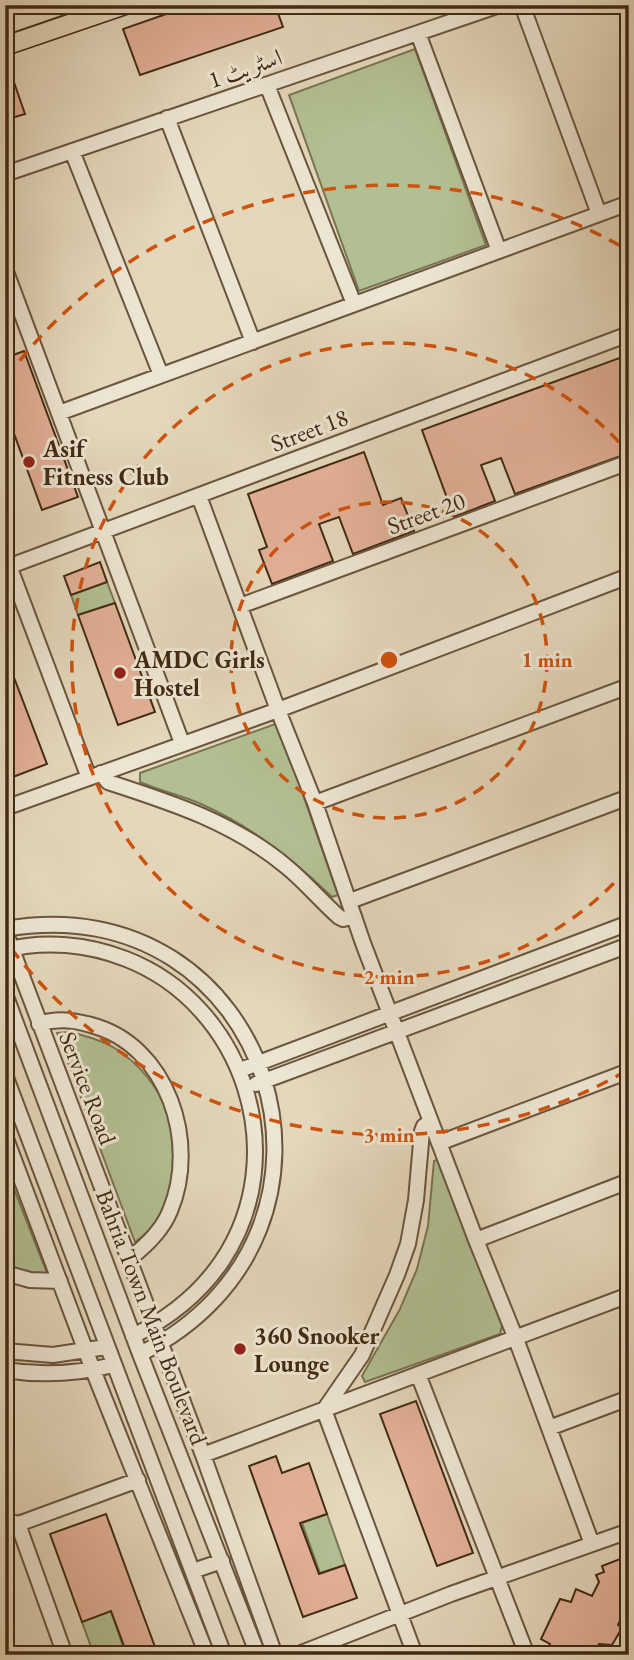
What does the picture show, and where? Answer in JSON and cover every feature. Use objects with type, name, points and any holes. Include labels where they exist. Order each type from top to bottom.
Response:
[{"type":"main road","points":[[5,25],[63,5]]},
{"type":"main road","points":[[5,46],[125,5]]},
{"type":"street","name":"اسٹریٹ 1","points":[[5,174],[500,5]]},
{"type":"street","points":[[522,5],[599,214]]},
{"type":"street","points":[[418,33],[499,251]]},
{"type":"street","points":[[267,85],[354,304]]},
{"type":"street","points":[[167,118],[253,342]]},
{"type":"street","points":[[72,150],[161,376]]},
{"type":"street","points":[[59,413],[629,203]]},
{"type":"street","points":[[5,269],[10,298],[59,413],[182,743]]},
{"type":"street","name":"Street 18","points":[[7,563],[199,496],[629,334]]},
{"type":"street","name":"Street 20","points":[[240,606],[629,462]]},
{"type":"street","points":[[199,496],[431,1122],[592,1544]]},
{"type":"street","points":[[7,563],[95,776],[181,806],[228,828],[287,868],[339,917],[343,919],[354,916]]},
{"type":"street","points":[[5,808],[278,710],[629,576]]},
{"type":"street","points":[[315,803],[629,686]]},
{"type":"street","points":[[350,901],[629,797]]},
{"type":"street","points":[[240,1070],[629,923]]},
{"type":"street","points":[[5,930],[35,925],[82,926],[113,933],[156,950],[195,976],[217,998],[241,1028],[265,1081],[273,1114],[275,1148],[270,1198],[259,1231],[225,1290],[188,1325],[140,1354]]},
{"type":"street","name":"Service Road","points":[[5,930],[8,949],[129,1259],[275,1655]]},
{"type":"street","points":[[246,1088],[629,944]]},
{"type":"street","points":[[8,949],[58,945],[89,948],[119,956],[147,969],[174,986],[197,1006],[221,1036],[240,1070],[246,1088],[253,1119],[255,1152],[252,1184],[244,1215],[227,1252],[209,1279],[180,1307],[133,1336]]},
{"type":"street","name":"Bahria Town Main Boulevard","points":[[5,994],[133,1336],[258,1655]]},
{"type":"street","points":[[39,1024],[57,1019],[81,1022],[113,1034],[132,1048],[158,1074],[170,1100],[180,1135],[180,1180],[162,1226],[143,1248],[129,1259]]},
{"type":"street","points":[[439,1143],[629,1071]]},
{"type":"street","points":[[5,1075],[224,1655]]},
{"type":"street","points":[[324,1410],[362,1355],[397,1275],[408,1244],[416,1200],[422,1131],[424,1126],[431,1122]]},
{"type":"street","points":[[5,1136],[93,1370],[207,1655]]},
{"type":"street","points":[[476,1240],[629,1181]]},
{"type":"street","points":[[5,1273],[30,1280],[60,1281]]},
{"type":"street","points":[[202,1455],[629,1295]]},
{"type":"street","points":[[5,1351],[53,1355],[106,1347]]},
{"type":"street","points":[[5,1370],[48,1374],[93,1370],[113,1365]]},
{"type":"street","points":[[418,1374],[527,1655]]},
{"type":"street","points":[[549,1427],[629,1398]]},
{"type":"street","points":[[324,1410],[415,1655]]},
{"type":"street","points":[[65,1655],[9,1524],[138,1480]]},
{"type":"street","points":[[296,1655],[498,1577],[629,1531]]},
{"type":"street","points":[[193,1571],[222,1561]]},
{"type":"green space","points":[[415,49],[486,245],[359,291],[289,95]]},
{"type":"green space","points":[[107,582],[115,603],[78,615],[71,595]]},
{"type":"green space","points":[[278,723],[338,895],[332,897],[287,857],[237,822],[193,801],[140,782],[140,773]]},
{"type":"green space","points":[[71,1032],[105,1043],[132,1061],[158,1093],[173,1129],[174,1169],[170,1189],[157,1219],[135,1242],[57,1033]]},
{"type":"green space","points":[[442,1158],[502,1326],[500,1334],[365,1382],[362,1376],[400,1309],[417,1269],[428,1226],[434,1161]]},
{"type":"green space","points":[[5,1166],[47,1273],[40,1275],[5,1267]]},
{"type":"green space","points":[[327,1514],[345,1565],[320,1573],[302,1523]]},
{"type":"green space","points":[[105,1594],[138,1601],[111,1612],[123,1646],[94,1655],[82,1622],[111,1611]]},
{"type":"building","points":[[192,5],[275,5],[283,27],[140,75],[123,29]]},
{"type":"building","points":[[7,62],[25,114],[5,120],[5,63]]},
{"type":"building","points":[[24,351],[78,497],[42,510],[5,409],[5,358]]},
{"type":"building","points":[[625,356],[629,368],[629,411],[623,413],[629,429],[629,453],[515,494],[501,458],[481,465],[495,501],[454,517],[422,430]]},
{"type":"building","points":[[364,452],[383,505],[401,498],[414,531],[353,554],[339,517],[319,524],[333,561],[272,584],[259,550],[267,547],[248,494]]},
{"type":"building","points":[[100,562],[107,582],[71,595],[64,576]]},
{"type":"building","name":"AMDC Girls Hostel","points":[[115,603],[155,712],[118,725],[78,615]]},
{"type":"building","points":[[5,654],[47,764],[5,780]]},
{"type":"building","points":[[416,1401],[473,1553],[437,1566],[380,1414]]},
{"type":"building","points":[[276,1456],[282,1473],[309,1463],[327,1514],[300,1523],[319,1574],[345,1565],[357,1598],[303,1617],[249,1466]]},
{"type":"building","points":[[106,1514],[158,1655],[103,1655],[124,1646],[111,1611],[82,1622],[50,1534]]},
{"type":"building","points":[[620,1559],[626,1576],[629,1575],[629,1601],[618,1625],[622,1628],[612,1645],[599,1644],[594,1655],[545,1655],[550,1644],[541,1639],[560,1599],[571,1602],[576,1589],[592,1596],[599,1582],[596,1575],[604,1572],[602,1566]]},
{"type":"place","name":"Asif Fitness Club","points":[[29,462]]},
{"type":"place","name":"AMDC Girls Hostel","points":[[120,673]]},
{"type":"place","name":"360 Snooker Lounge","points":[[240,1349]]}]
